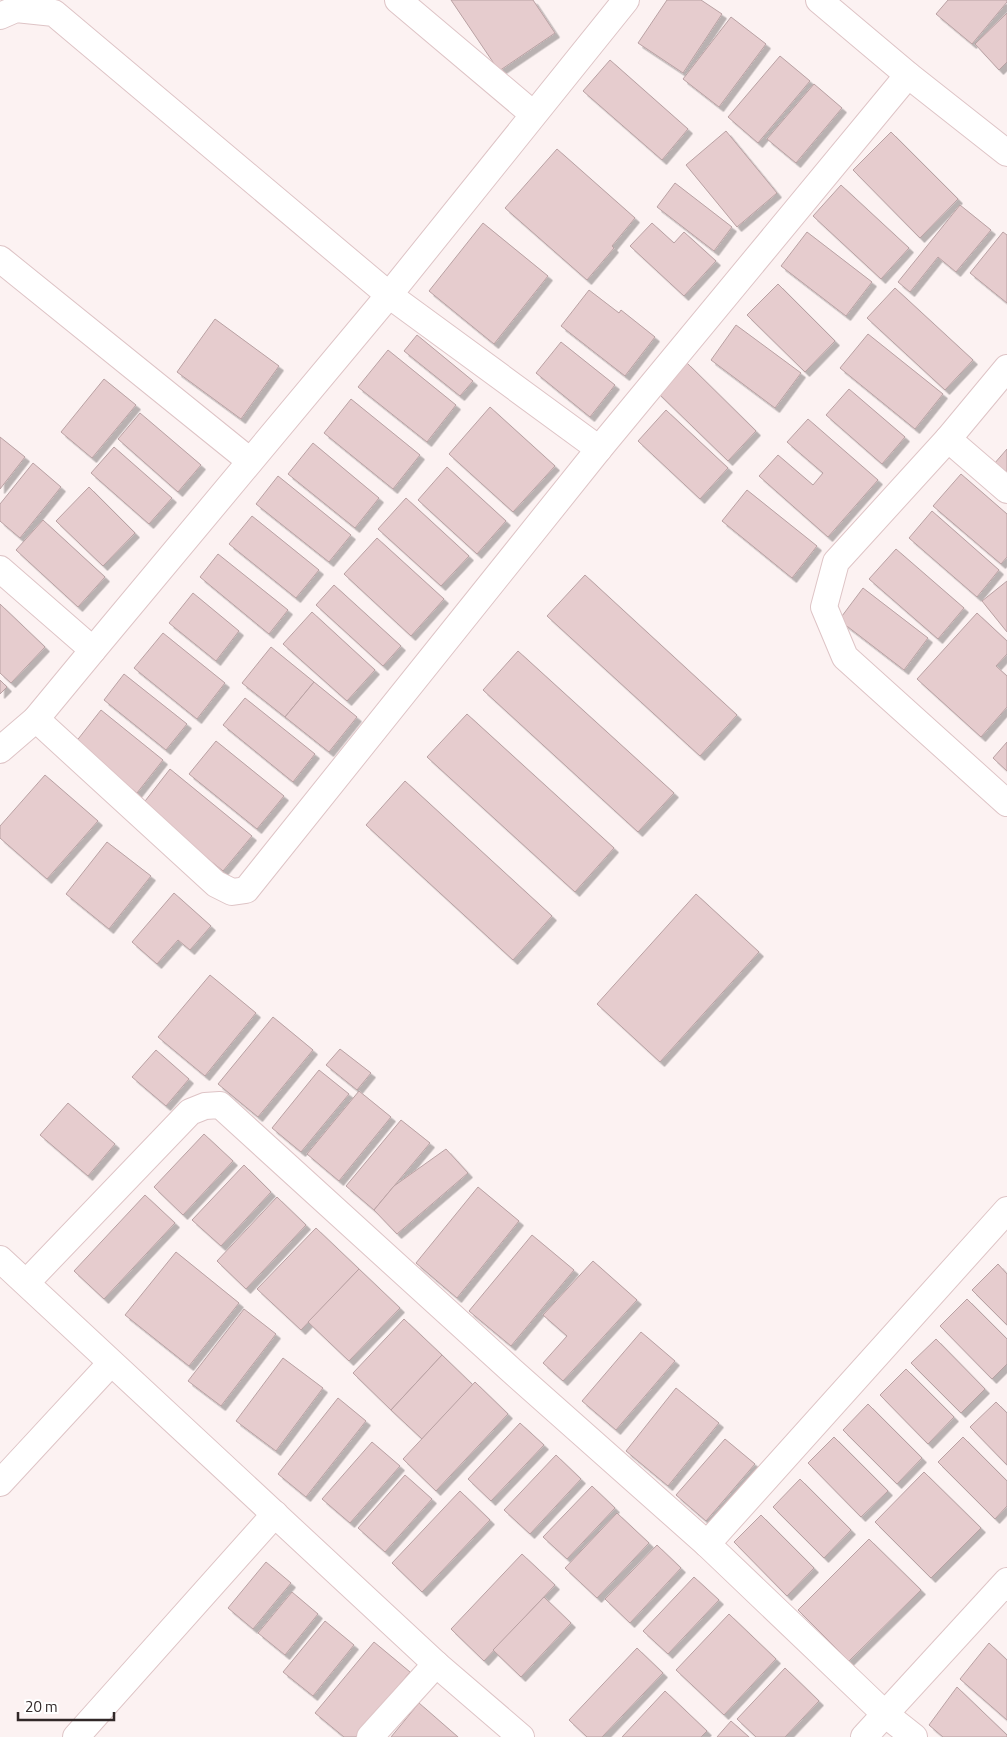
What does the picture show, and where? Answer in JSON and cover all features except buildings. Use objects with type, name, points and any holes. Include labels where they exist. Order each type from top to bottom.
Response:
[{"type":"street","points":[[398,0],[534,114]]},
{"type":"street","points":[[0,750],[36,718],[93,650],[389,294],[626,0]]},
{"type":"street","points":[[819,0],[908,75],[1007,153]]},
{"type":"street","points":[[0,16],[16,9],[54,13],[389,294],[599,449]]},
{"type":"street","points":[[36,718],[216,884],[232,892],[246,890],[599,449],[908,75]]},
{"type":"street","points":[[0,259],[250,461]]},
{"type":"street","points":[[1007,368],[948,439],[836,562],[824,607],[845,657],[1007,803]]},
{"type":"street","points":[[948,439],[1007,490]]},
{"type":"street","points":[[0,569],[93,650]]},
{"type":"street","points":[[27,1282],[190,1112],[205,1106],[220,1105],[511,1370],[707,1544],[885,1714],[914,1737]]},
{"type":"street","points":[[707,1544],[1007,1210]]},
{"type":"street","points":[[0,1259],[27,1282],[111,1363],[436,1664],[521,1737]]},
{"type":"street","points":[[0,1483],[111,1363]]},
{"type":"street","points":[[76,1737],[275,1514]]},
{"type":"street","points":[[864,1737],[1007,1581]]},
{"type":"street","points":[[370,1737],[436,1664]]}]
